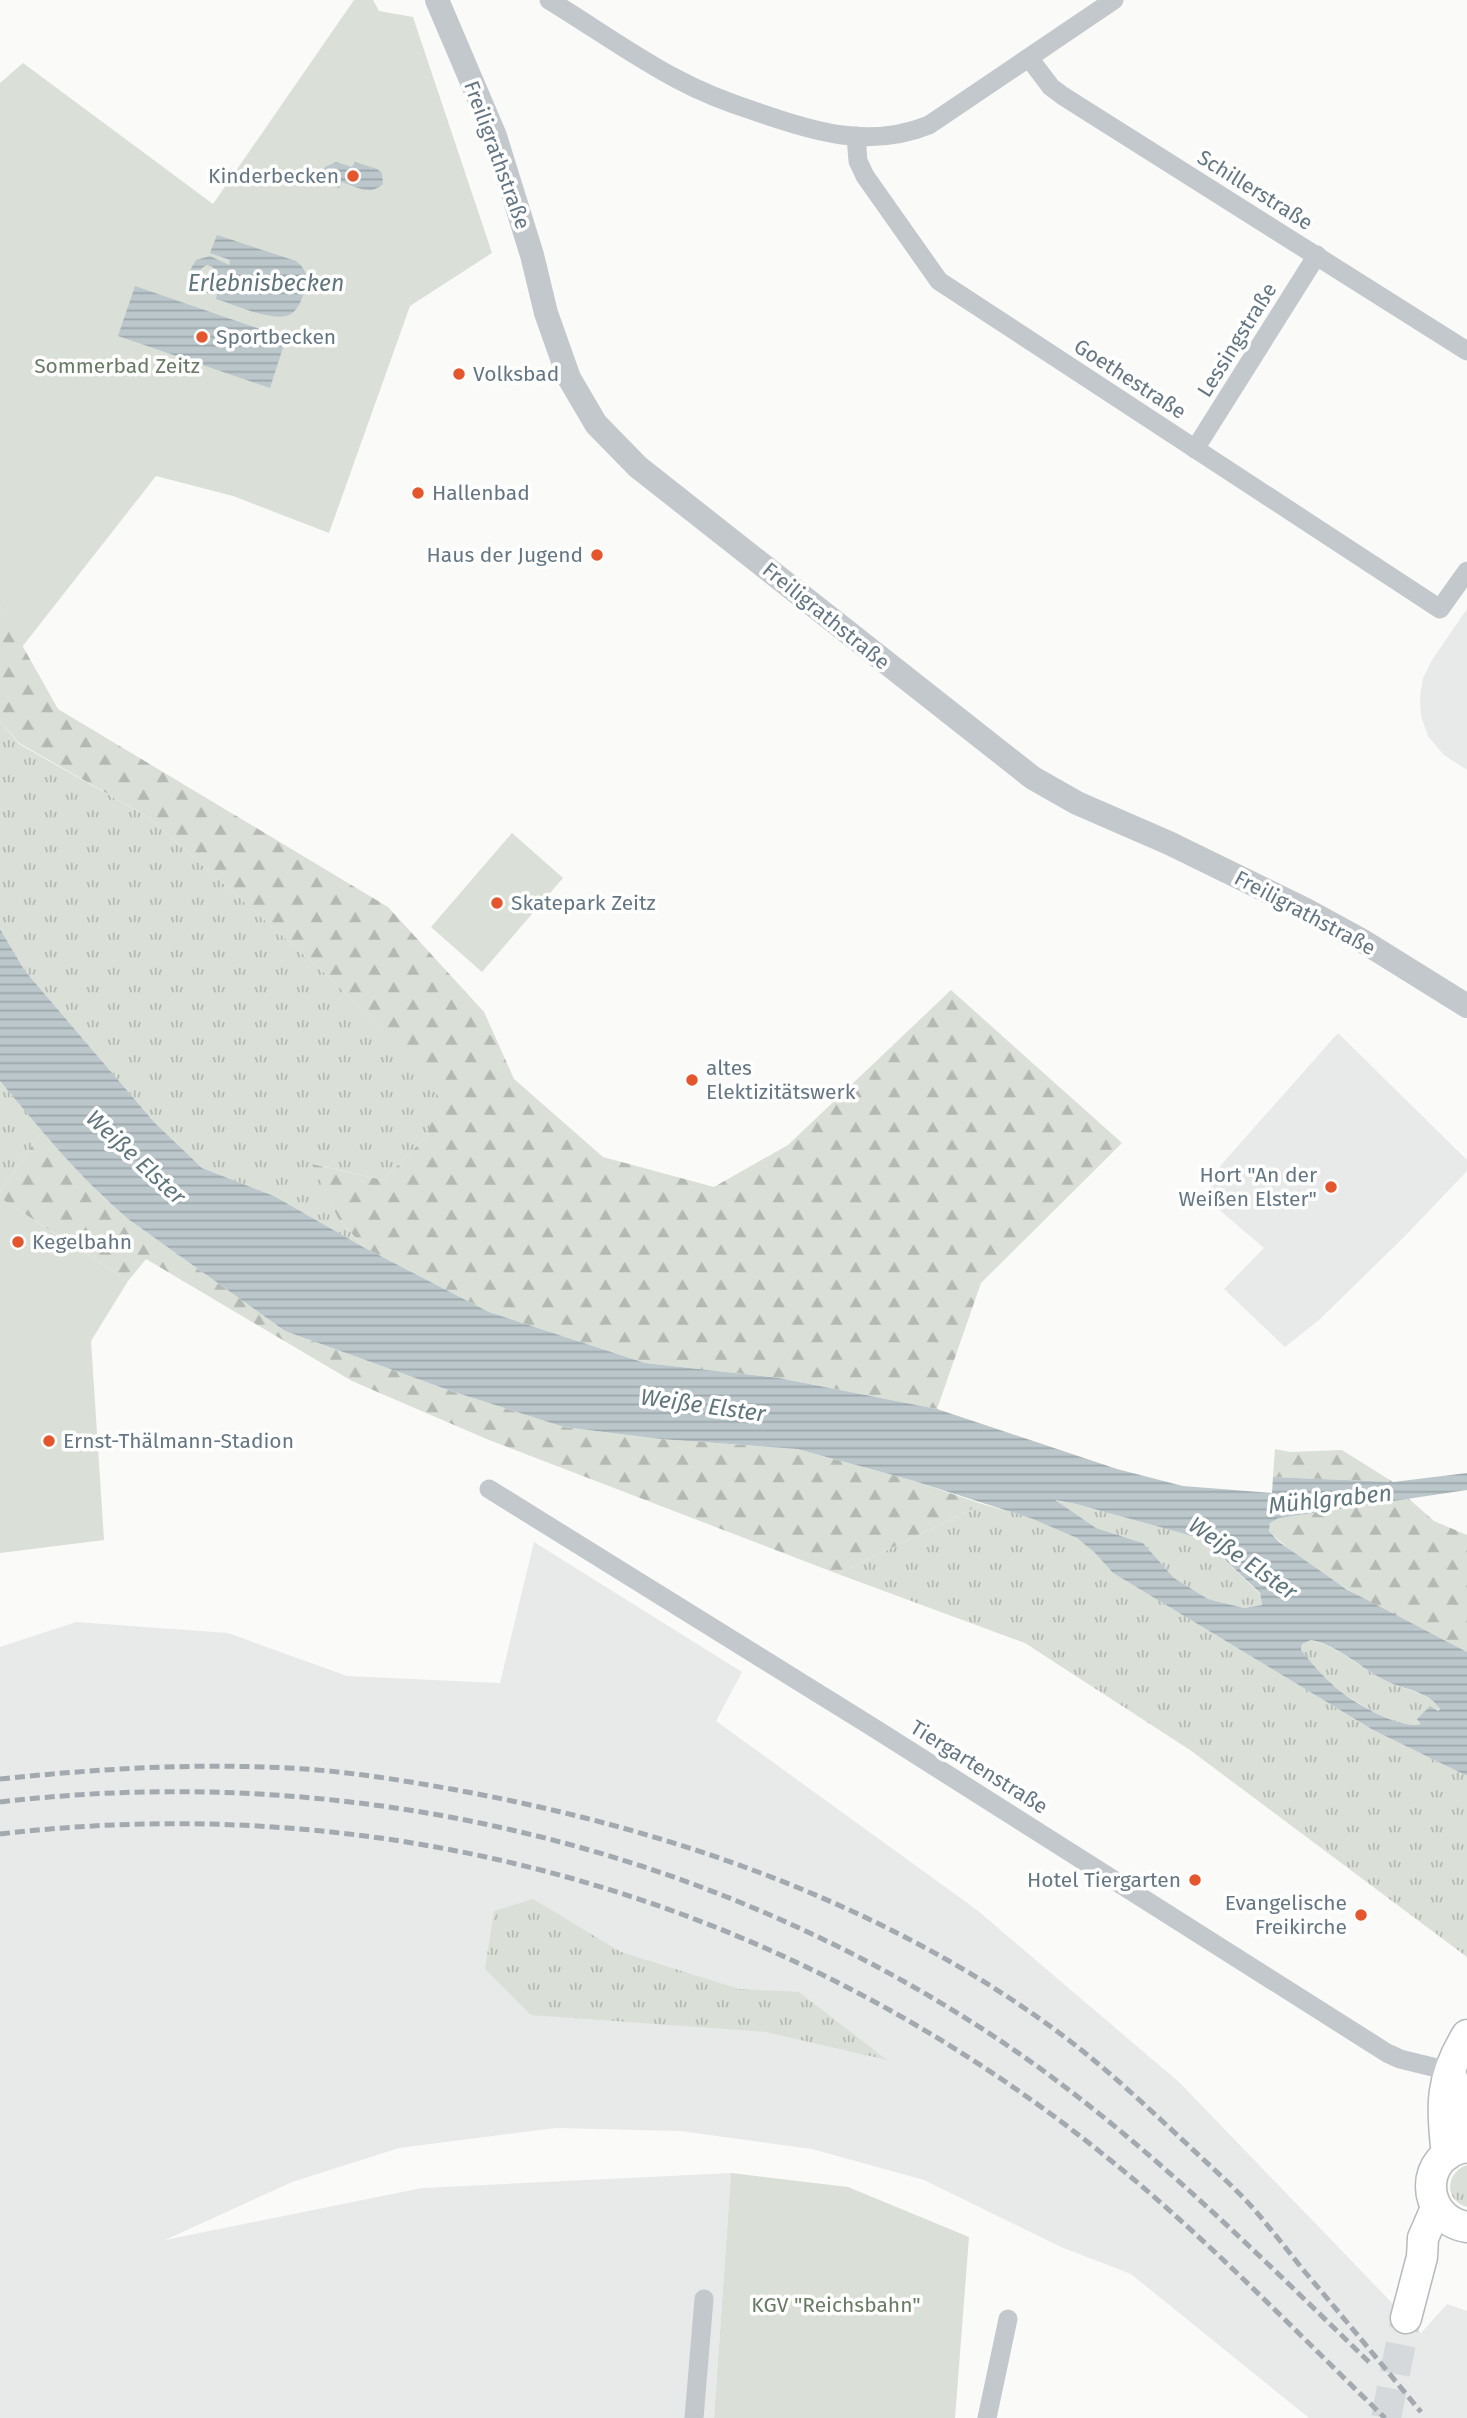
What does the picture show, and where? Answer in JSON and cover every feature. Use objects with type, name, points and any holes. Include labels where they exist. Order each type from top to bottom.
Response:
[{"type":"main road","points":[[1422,2257],[1463,2227],[1446,2219],[1436,2208],[1432,2199],[1431,2179],[1440,2161],[1457,2151],[1442,2109],[1443,2096],[1449,2071],[1467,2035]]},
{"type":"main road","points":[[1449,2071],[1467,2123]]},
{"type":"main road","points":[[1406,2318],[1422,2257],[1423,2238],[1436,2208]]},
{"type":"street","name":"Freiligrathstraße","points":[[437,0],[495,136],[532,256],[546,313],[569,378],[596,424],[638,467],[1033,778],[1077,803],[1179,848],[1306,911],[1361,940],[1467,1006]]},
{"type":"street","points":[[549,0],[676,79],[716,98],[810,130],[856,136],[895,136],[929,125],[1114,0]]},
{"type":"street","name":"Schillerstraße","points":[[1029,58],[1041,75],[1063,96],[1467,351]]},
{"type":"street","name":"Goethestraße","points":[[856,136],[858,161],[865,176],[939,281],[1440,609],[1467,570]]},
{"type":"street","name":"Lessingstraße","points":[[1195,449],[1317,255]]},
{"type":"street","name":"Tiergartenstraße","points":[[489,1489],[885,1735],[1387,2053],[1399,2059],[1449,2071]]},
{"type":"street","points":[[694,2418],[704,2299]]},
{"type":"street","points":[[987,2418],[1008,2319]]},
{"type":"shaded area","points":[[1467,609],[1467,770],[1444,755],[1428,736],[1421,716],[1420,697],[1423,678],[1432,660]]},
{"type":"shaded area","name":"Hort \"An der Weißen Elster\"","points":[[1338,1033],[1467,1160],[1467,1171],[1319,1320],[1285,1347],[1224,1289],[1264,1248],[1209,1201],[1213,1174]]},
{"type":"shaded area","points":[[534,1542],[742,1672],[716,1721],[977,1910],[1180,2083],[1421,2333],[1447,2304],[1467,2311],[1467,2418],[1309,2418],[1131,2274],[1061,2247],[924,2180],[812,2149],[680,2131],[556,2128],[399,2148],[292,2182],[165,2240],[422,2188],[731,2173],[714,2418],[0,2418],[0,1647],[76,1622],[228,1633],[347,1676],[500,1683]]},
{"type":"green space","name":"Sommerbad Zeitz","points":[[354,0],[373,0],[379,11],[413,17],[492,253],[410,306],[329,533],[233,496],[156,476],[22,647],[0,606],[0,83],[23,63],[213,204]]},
{"type":"green space","points":[[0,606],[58,709],[388,907],[484,1012],[514,1079],[603,1157],[714,1187],[788,1145],[951,990],[1122,1143],[981,1283],[937,1409],[779,1378],[645,1363],[489,1312],[365,1248],[338,1218],[312,1164],[383,1180],[427,1136],[438,1087],[329,977],[148,817],[19,743],[0,721]]},
{"type":"green space","points":[[0,721],[19,744],[148,817],[329,977],[439,1087],[427,1136],[383,1180],[313,1164],[338,1218],[365,1248],[274,1196],[202,1168],[154,1122],[25,971],[0,929]]},
{"type":"green space","name":"Skatepark Zeitz","points":[[512,833],[563,878],[482,972],[431,927]]},
{"type":"green space","points":[[0,1081],[42,1131],[0,1192]]},
{"type":"green space","points":[[42,1131],[101,1195],[128,1219],[285,1331],[451,1391],[564,1427],[660,1439],[797,1449],[911,1480],[982,1504],[838,1574],[489,1440],[352,1381],[146,1259],[128,1281],[0,1198],[0,1192]]},
{"type":"green space","name":"Ernst-Thälmann-Stadion","points":[[0,1198],[128,1281],[91,1341],[104,1540],[0,1553]]},
{"type":"green space","points":[[1275,1449],[1290,1452],[1342,1450],[1393,1482],[1273,1477]]},
{"type":"green space","points":[[1408,1498],[1434,1521],[1467,1535],[1467,1652],[1337,1583],[1290,1550],[1269,1531],[1270,1523],[1279,1518]]},
{"type":"green space","points":[[1053,1500],[1203,1539],[1260,1594],[1262,1605],[1244,1608],[1208,1599],[1174,1578],[1143,1543],[1096,1528]]},
{"type":"green space","points":[[982,1504],[1043,1522],[1077,1538],[1113,1573],[1373,1730],[1467,1776],[1467,1957],[1190,1750],[1025,1643],[838,1574]]},
{"type":"green space","points":[[1311,1640],[1332,1648],[1382,1679],[1425,1696],[1440,1708],[1417,1726],[1395,1722],[1372,1711],[1330,1683],[1317,1669],[1301,1650],[1302,1644]]},
{"type":"green space","points":[[533,1899],[621,1952],[739,1989],[799,1992],[887,2060],[766,2032],[531,2015],[485,1969],[494,1911]]},
{"type":"green space","points":[[1467,2165],[1467,2207],[1454,2198],[1450,2186],[1455,2174]]},
{"type":"green space","name":"KGV \"Reichsbahn\"","points":[[731,2173],[848,2187],[969,2237],[955,2418],[714,2418]]},
{"type":"water","name":"Kinderbecken","points":[[336,162],[352,167],[355,162],[377,169],[382,173],[383,184],[368,190],[342,182],[339,188],[329,184],[322,174],[325,167]]},
{"type":"water","name":"Erlebnisbecken","points":[[217,235],[296,261],[307,277],[298,306],[291,314],[275,317],[216,299],[218,291],[205,293],[193,286],[189,272],[196,260],[210,256],[229,265],[230,260],[210,253]],"holes":[[[207,265],[217,274],[212,285],[203,283],[198,274]]]},
{"type":"water","name":"Sportbecken","points":[[135,286],[286,338],[270,388],[118,336]]},
{"type":"water","points":[[0,929],[25,971],[154,1122],[202,1168],[274,1196],[365,1248],[489,1312],[645,1363],[779,1378],[937,1409],[1117,1469],[1183,1486],[1272,1493],[1273,1477],[1393,1482],[1467,1473],[1467,1490],[1279,1518],[1270,1523],[1269,1531],[1279,1542],[1346,1589],[1467,1652],[1467,1776],[1373,1730],[1113,1573],[1077,1538],[1033,1519],[911,1480],[797,1449],[660,1439],[564,1427],[451,1391],[285,1331],[128,1219],[77,1170],[0,1081]],"holes":[[[1055,1500],[1203,1539],[1260,1593],[1262,1605],[1244,1608],[1208,1599],[1174,1578],[1143,1543],[1096,1528]],[[1311,1640],[1342,1653],[1382,1679],[1431,1699],[1440,1709],[1438,1711],[1430,1706],[1417,1719],[1421,1724],[1412,1725],[1376,1713],[1341,1692],[1317,1669],[1301,1650],[1302,1644]]]},
{"type":"tunnel","points":[[1386,2418],[1406,2318]]},
{"type":"railway","points":[[0,1779],[108,1770],[216,1766],[310,1769],[400,1780],[545,1808],[623,1828],[776,1879],[851,1911],[923,1946],[992,1987],[1058,2032],[1125,2087],[1253,2208],[1421,2412]]},
{"type":"railway","points":[[0,1802],[136,1792],[273,1795],[408,1810],[541,1837],[671,1876],[797,1927],[919,1990],[1034,2064],[1079,2098],[1207,2207],[1369,2362]]},
{"type":"railway","points":[[0,1834],[149,1824],[297,1829],[442,1848],[584,1882],[722,1930],[855,1992],[983,2067],[1104,2155],[1213,2250],[1385,2418]]},
{"type":"place","name":"Kinderbecken","points":[[353,176]]},
{"type":"place","name":"Sportbecken","points":[[202,337]]},
{"type":"place","name":"Volksbad","points":[[459,374]]},
{"type":"place","name":"Hallenbad","points":[[418,493]]},
{"type":"place","name":"Haus der Jugend","points":[[597,555]]},
{"type":"place","name":"Skatepark Zeitz","points":[[497,903]]},
{"type":"place","name":"altes Elektizitätswerk","points":[[692,1080]]},
{"type":"place","name":"Hort \"An der Weißen Elster\"","points":[[1331,1187]]},
{"type":"place","name":"Kegelbahn","points":[[18,1242]]},
{"type":"place","name":"Ernst-Thälmann-Stadion","points":[[49,1441]]},
{"type":"place","name":"Hotel Tiergarten","points":[[1195,1880]]},
{"type":"place","name":"Evangelische Freikirche","points":[[1361,1915]]},
{"type":"water label","name":"Weiße Elster","points":[[136,1157]]},
{"type":"water label","name":"Weiße Elster","points":[[703,1405]]},
{"type":"water label","name":"Mühlgraben","points":[[1330,1499]]},
{"type":"water label","name":"Weiße Elster","points":[[1243,1558]]}]
